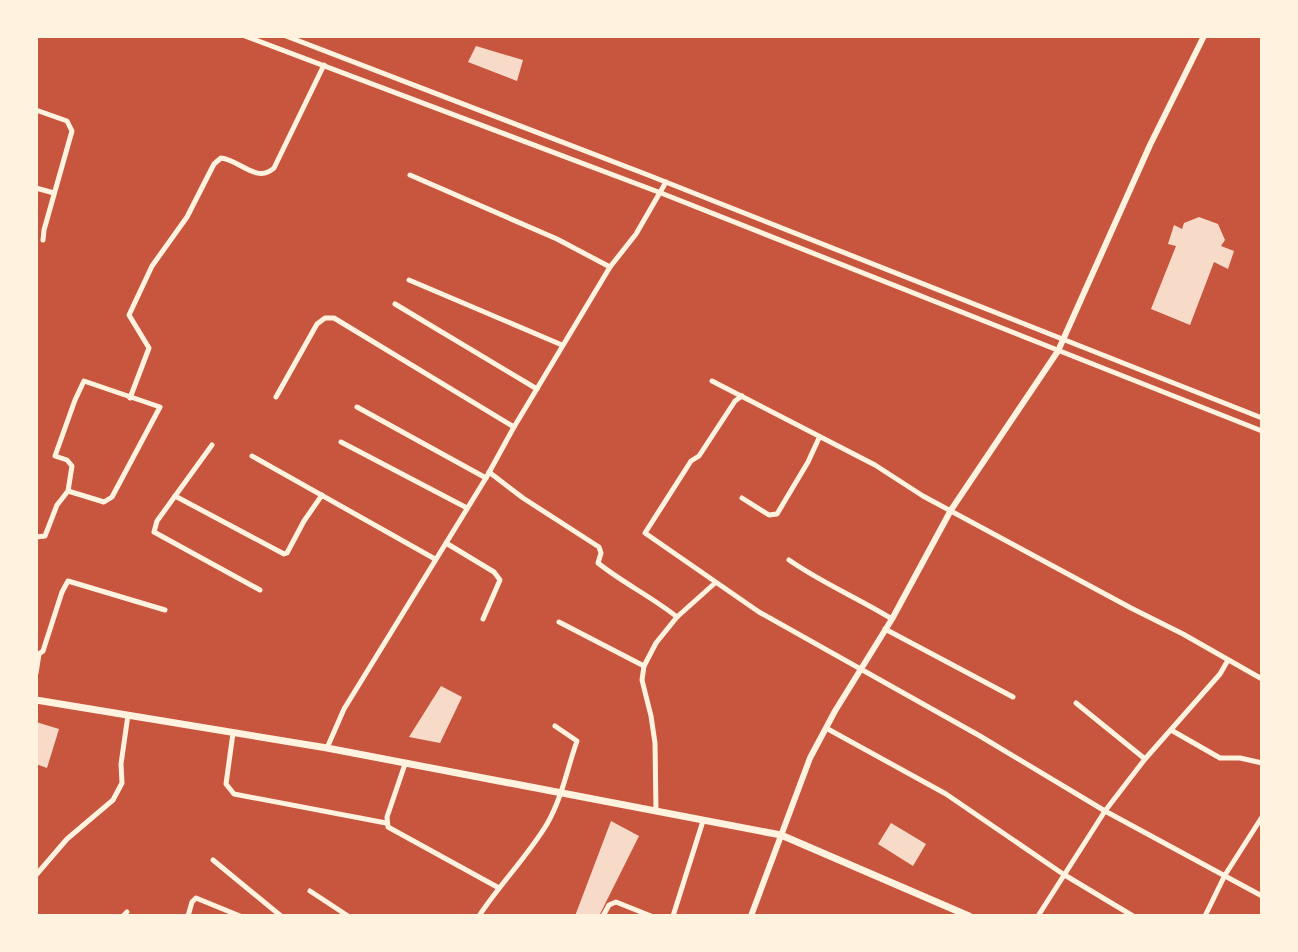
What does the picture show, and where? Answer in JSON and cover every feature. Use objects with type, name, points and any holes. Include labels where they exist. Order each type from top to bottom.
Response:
[{"type":"main road","points":[[36,700],[327,748],[781,835],[969,916]]},
{"type":"street","points":[[245,36],[661,193],[1262,431]]},
{"type":"street","points":[[263,43],[265,36]]},
{"type":"street","points":[[286,36],[666,182],[1262,418]]},
{"type":"street","points":[[751,916],[810,758],[892,619],[951,510],[1058,351],[1150,145],[1204,36]]},
{"type":"street","points":[[130,398],[149,348],[129,315],[152,266],[187,217],[214,164],[221,158],[258,174],[268,174],[274,168],[324,65]]},
{"type":"street","points":[[36,110],[67,121],[72,131],[43,240]]},
{"type":"street","points":[[410,175],[557,239],[610,267]]},
{"type":"street","points":[[327,748],[344,709],[488,475],[562,345],[610,267],[636,234],[666,182]]},
{"type":"street","points":[[36,188],[55,193]]},
{"type":"street","points":[[409,280],[562,345]]},
{"type":"street","points":[[395,304],[537,389]]},
{"type":"street","points":[[276,397],[317,324],[325,318],[334,318],[514,427]]},
{"type":"street","points":[[36,537],[45,536],[57,505],[68,491],[72,466],[67,460],[55,456],[84,381],[160,407],[112,497],[104,502],[68,491]]},
{"type":"street","points":[[712,381],[875,465],[951,510],[1262,679]]},
{"type":"street","points":[[742,396],[735,401],[699,456],[691,461],[645,533],[759,612],[980,736],[1105,811],[1262,896]]},
{"type":"street","points":[[357,407],[488,475],[599,547],[598,563],[677,617]]},
{"type":"street","points":[[742,498],[769,515],[777,514],[819,438]]},
{"type":"street","points":[[341,442],[467,508]]},
{"type":"street","points":[[212,445],[157,521],[154,532],[260,590]]},
{"type":"street","points":[[252,456],[435,559]]},
{"type":"street","points":[[175,496],[284,554],[322,495]]},
{"type":"street","points":[[446,543],[494,572],[500,580],[483,619]]},
{"type":"street","points":[[789,560],[836,590],[860,598],[892,619]]},
{"type":"street","points":[[36,673],[39,654],[43,651],[68,581],[165,610]]},
{"type":"street","points":[[656,811],[655,743],[642,680],[644,666],[656,643],[677,617],[715,583]]},
{"type":"street","points":[[559,622],[644,666]]},
{"type":"street","points":[[885,629],[1013,697]]},
{"type":"street","points":[[1038,916],[1105,811],[1228,660]]},
{"type":"street","points":[[1076,703],[1145,759]]},
{"type":"street","points":[[36,875],[67,839],[113,800],[122,783],[121,764],[128,714]]},
{"type":"street","points":[[479,916],[520,865],[561,794],[577,741],[555,726]]},
{"type":"street","points":[[826,728],[946,794],[1063,874],[1133,916]]},
{"type":"street","points":[[1171,730],[1220,758],[1262,763]]},
{"type":"street","points":[[233,733],[226,784],[234,794],[386,823],[388,827],[499,888]]},
{"type":"street","points":[[386,823],[405,764]]},
{"type":"street","points":[[1205,916],[1225,875],[1262,817]]},
{"type":"street","points":[[673,916],[703,821]]},
{"type":"street","points":[[213,860],[281,916]]},
{"type":"street","points":[[310,891],[348,916]]},
{"type":"street","points":[[188,916],[196,898],[240,916]]},
{"type":"street","points":[[603,916],[609,905],[616,902],[651,916]]},
{"type":"building","points":[[476,46],[523,60],[517,81],[468,62]]},
{"type":"building","points":[[1199,217],[1218,224],[1225,240],[1221,246],[1234,251],[1228,269],[1214,262],[1190,325],[1151,309],[1176,246],[1168,244],[1174,225],[1182,229],[1184,223]]},
{"type":"building","points":[[441,686],[462,697],[440,743],[409,737]]},
{"type":"building","points":[[36,722],[59,729],[47,768],[36,764]]},
{"type":"building","points":[[611,821],[639,836],[599,916],[575,916]]},
{"type":"building","points":[[891,823],[926,844],[913,866],[878,844]]}]
